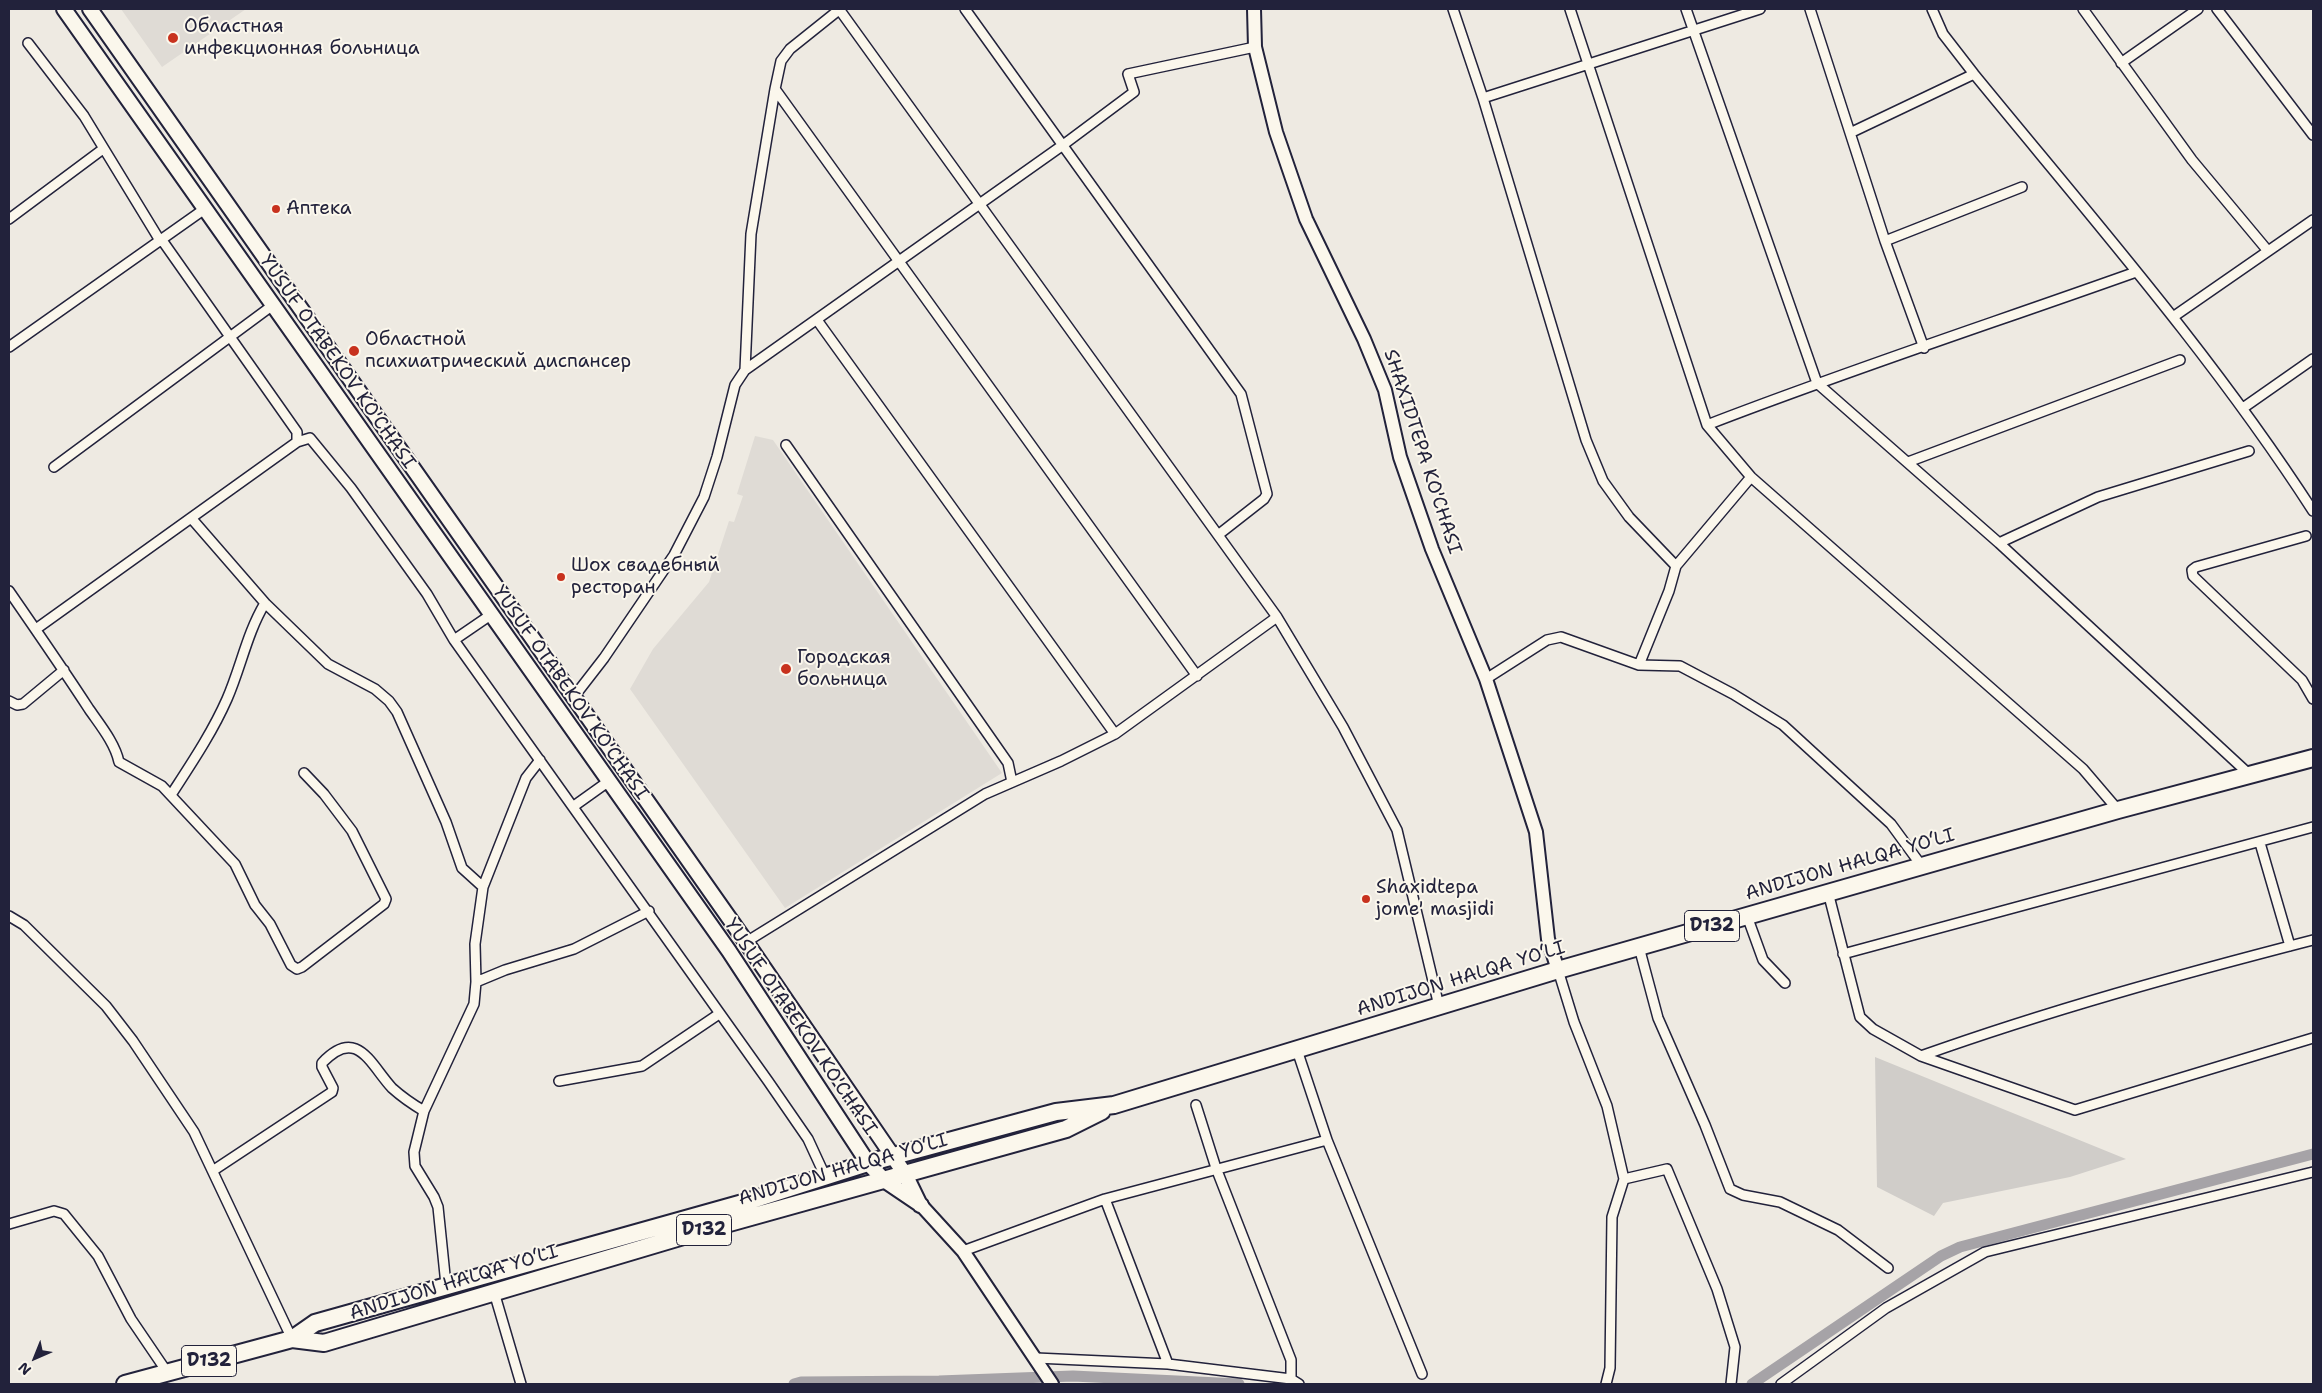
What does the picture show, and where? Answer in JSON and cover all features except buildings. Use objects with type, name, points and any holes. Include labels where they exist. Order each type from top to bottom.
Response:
[{"type":"highway","name":"ANDIJON HALQA YO‘LI","points":[[292,1339],[324,1343],[494,1292],[1066,1128],[1114,1105],[1558,970],[1921,865],[2313,758]]},
{"type":"highway","name":"ANDIJON HALQA YO‘LI","points":[[125,1384],[292,1339],[316,1322],[826,1178],[868,1163],[1056,1112],[1114,1105]]},
{"type":"main road","name":"YUSUF OTABEKOV KO'CHASI","points":[[64,9],[131,101],[729,951],[868,1163],[884,1180],[921,1205]]},
{"type":"main road","name":"YUSUF OTABEKOV KO'CHASI","points":[[90,9],[746,942],[905,1174],[921,1205]]},
{"type":"main road","points":[[131,101],[148,89]]},
{"type":"street","points":[[745,370],[751,234],[774,89],[784,54],[840,9],[1277,617],[1343,727],[1397,830],[1439,1006]]},
{"type":"street","points":[[965,9],[1241,394],[1267,494],[1264,500],[1218,535]]},
{"type":"street","name":"SHAXIDTEPA KO'CHASI","points":[[1254,9],[1255,47],[1276,132],[1306,219],[1360,331],[1385,390],[1400,457],[1432,549],[1486,679],[1536,832],[1548,939],[1558,970]]},
{"type":"street","points":[[1453,9],[1483,98],[1586,440],[1603,481],[1630,518],[1676,566]]},
{"type":"street","points":[[1570,9],[1707,425],[1751,476],[2083,770],[2118,810]]},
{"type":"street","points":[[1686,9],[1817,383],[2000,543],[2252,776]]},
{"type":"street","points":[[1483,98],[1760,9]]},
{"type":"street","points":[[1810,9],[1885,241],[1924,348]]},
{"type":"street","points":[[1932,9],[1943,34],[1974,74],[2173,317],[2243,408],[2310,498],[2313,511]]},
{"type":"street","points":[[2083,9],[2192,160],[2268,251]]},
{"type":"street","points":[[2121,63],[2198,9]]},
{"type":"street","points":[[2217,9],[2313,135]]},
{"type":"street","points":[[28,43],[84,116],[159,239],[164,243],[232,337],[297,432],[297,442]]},
{"type":"street","points":[[573,698],[604,658],[674,555],[704,496],[717,456],[735,385],[745,370],[981,204],[1134,92],[1128,74],[1255,47]]},
{"type":"street","points":[[1850,133],[1974,74]]},
{"type":"street","points":[[774,89],[1197,676]]},
{"type":"street","points":[[9,219],[103,148]]},
{"type":"street","points":[[1885,241],[2022,187]]},
{"type":"street","points":[[9,347],[159,239],[206,208]]},
{"type":"street","points":[[2173,317],[2313,220]]},
{"type":"street","points":[[1707,425],[1817,383],[1924,348],[2136,272]]},
{"type":"street","points":[[54,467],[273,305]]},
{"type":"street","points":[[818,320],[1115,734]]},
{"type":"street","points":[[2243,408],[2313,359]]},
{"type":"street","points":[[1908,462],[2180,360]]},
{"type":"street","points":[[36,628],[192,519],[297,442],[310,438],[320,448],[427,594],[454,640],[649,911],[718,1014],[808,1139],[826,1178]]},
{"type":"street","points":[[786,445],[1008,763],[1012,782]]},
{"type":"street","points":[[2000,543],[2098,497],[2249,451]]},
{"type":"street","points":[[1639,665],[1669,591],[1676,566],[1751,476]]},
{"type":"street","points":[[192,519],[265,603],[328,664],[375,689],[389,700],[397,712],[446,822],[462,868],[484,888]]},
{"type":"street","points":[[2306,536],[2196,567],[2192,570],[2193,576],[2302,680],[2313,699]]},
{"type":"street","points":[[9,591],[36,628],[116,750],[119,762],[162,786],[235,864],[255,905],[270,924],[291,965],[297,969],[384,904],[386,899],[352,831],[324,794],[304,773]]},
{"type":"street","points":[[171,795],[193,761],[224,705],[254,621],[265,603]]},
{"type":"street","points":[[454,640],[492,614]]},
{"type":"street","points":[[746,942],[985,794],[1061,762],[1115,734],[1277,617]]},
{"type":"street","points":[[1486,679],[1547,640],[1561,637],[1639,665],[1680,666],[1733,694],[1783,725],[1891,824],[1921,865]]},
{"type":"street","points":[[9,701],[17,705],[23,704],[64,670]]},
{"type":"street","points":[[446,1285],[438,1207],[414,1160],[424,1111],[474,1004],[476,982],[475,944],[484,888],[526,778],[540,760]]},
{"type":"street","points":[[574,806],[609,781]]},
{"type":"street","points":[[1843,954],[2219,852],[2260,843],[2313,827]]},
{"type":"street","points":[[2260,843],[2290,946]]},
{"type":"street","points":[[1828,892],[1860,1017],[1873,1029],[1922,1056],[2075,1110],[2313,1038]]},
{"type":"street","points":[[476,982],[505,970],[574,949],[649,911]]},
{"type":"street","points":[[9,916],[24,925],[106,1006],[133,1041],[194,1132],[214,1170],[292,1339]]},
{"type":"street","points":[[1747,916],[1763,960],[1785,983]]},
{"type":"street","points":[[1922,1056],[2002,1028],[2154,981],[2313,940]]},
{"type":"street","points":[[1639,947],[1658,1018],[1705,1125],[1730,1189],[1743,1195],[1780,1202],[1838,1230],[1888,1268]]},
{"type":"street","points":[[1558,970],[1574,1022],[1607,1106],[1624,1179],[1612,1218],[1610,1368],[1606,1384]]},
{"type":"street","points":[[559,1081],[642,1066],[718,1014]]},
{"type":"street","points":[[214,1170],[332,1092],[331,1083],[322,1067],[322,1063],[345,1046],[354,1047],[374,1062],[392,1087],[406,1100],[424,1111]]},
{"type":"street","points":[[1297,1050],[1327,1140],[1422,1374]]},
{"type":"street","points":[[1038,1361],[1168,1364],[1295,1382],[1291,1360],[1216,1168],[1196,1105]]},
{"type":"street","points":[[963,1251],[1105,1199],[1327,1140]]},
{"type":"street","points":[[1624,1179],[1667,1169],[1717,1289],[1735,1347],[1731,1384]]},
{"type":"street","points":[[1781,1384],[1886,1308],[1985,1252],[2313,1172]]},
{"type":"street","points":[[1105,1199],[1168,1364]]},
{"type":"street","points":[[921,1205],[963,1251],[1052,1384]]},
{"type":"street","points":[[9,1224],[54,1211],[64,1214],[98,1256],[131,1319],[166,1372]]},
{"type":"street","points":[[494,1292],[521,1384]]},
{"type":"shaded area","name":"Областная инфекционная больница","points":[[121,9],[246,9],[162,67]]},
{"type":"shaded area","name":"Городская больница","points":[[755,436],[773,440],[1002,773],[785,908],[630,689],[653,649],[709,582],[729,521],[734,522],[743,496],[737,494]]},
{"type":"shaded area","points":[[1875,1057],[2126,1159],[2070,1177],[1943,1203],[1934,1216],[1877,1187]]},
{"type":"waterway","points":[[1752,1384],[1941,1256],[1960,1247],[2313,1154]]},
{"type":"waterway","points":[[794,1384],[801,1382],[939,1381],[1073,1376],[1239,1384]]},
{"type":"place","name":"Областная инфекционная больница","points":[[173,38]]},
{"type":"place","name":"Аптека","points":[[276,209]]},
{"type":"place","name":"Областной психиатрический диспансер","points":[[354,351]]},
{"type":"place","name":"Шох свадебный ресторан","points":[[561,577]]},
{"type":"place","name":"Городская больница","points":[[786,669]]},
{"type":"place","name":"Shaxidtepa jome' masjidi","points":[[1366,899]]}]
